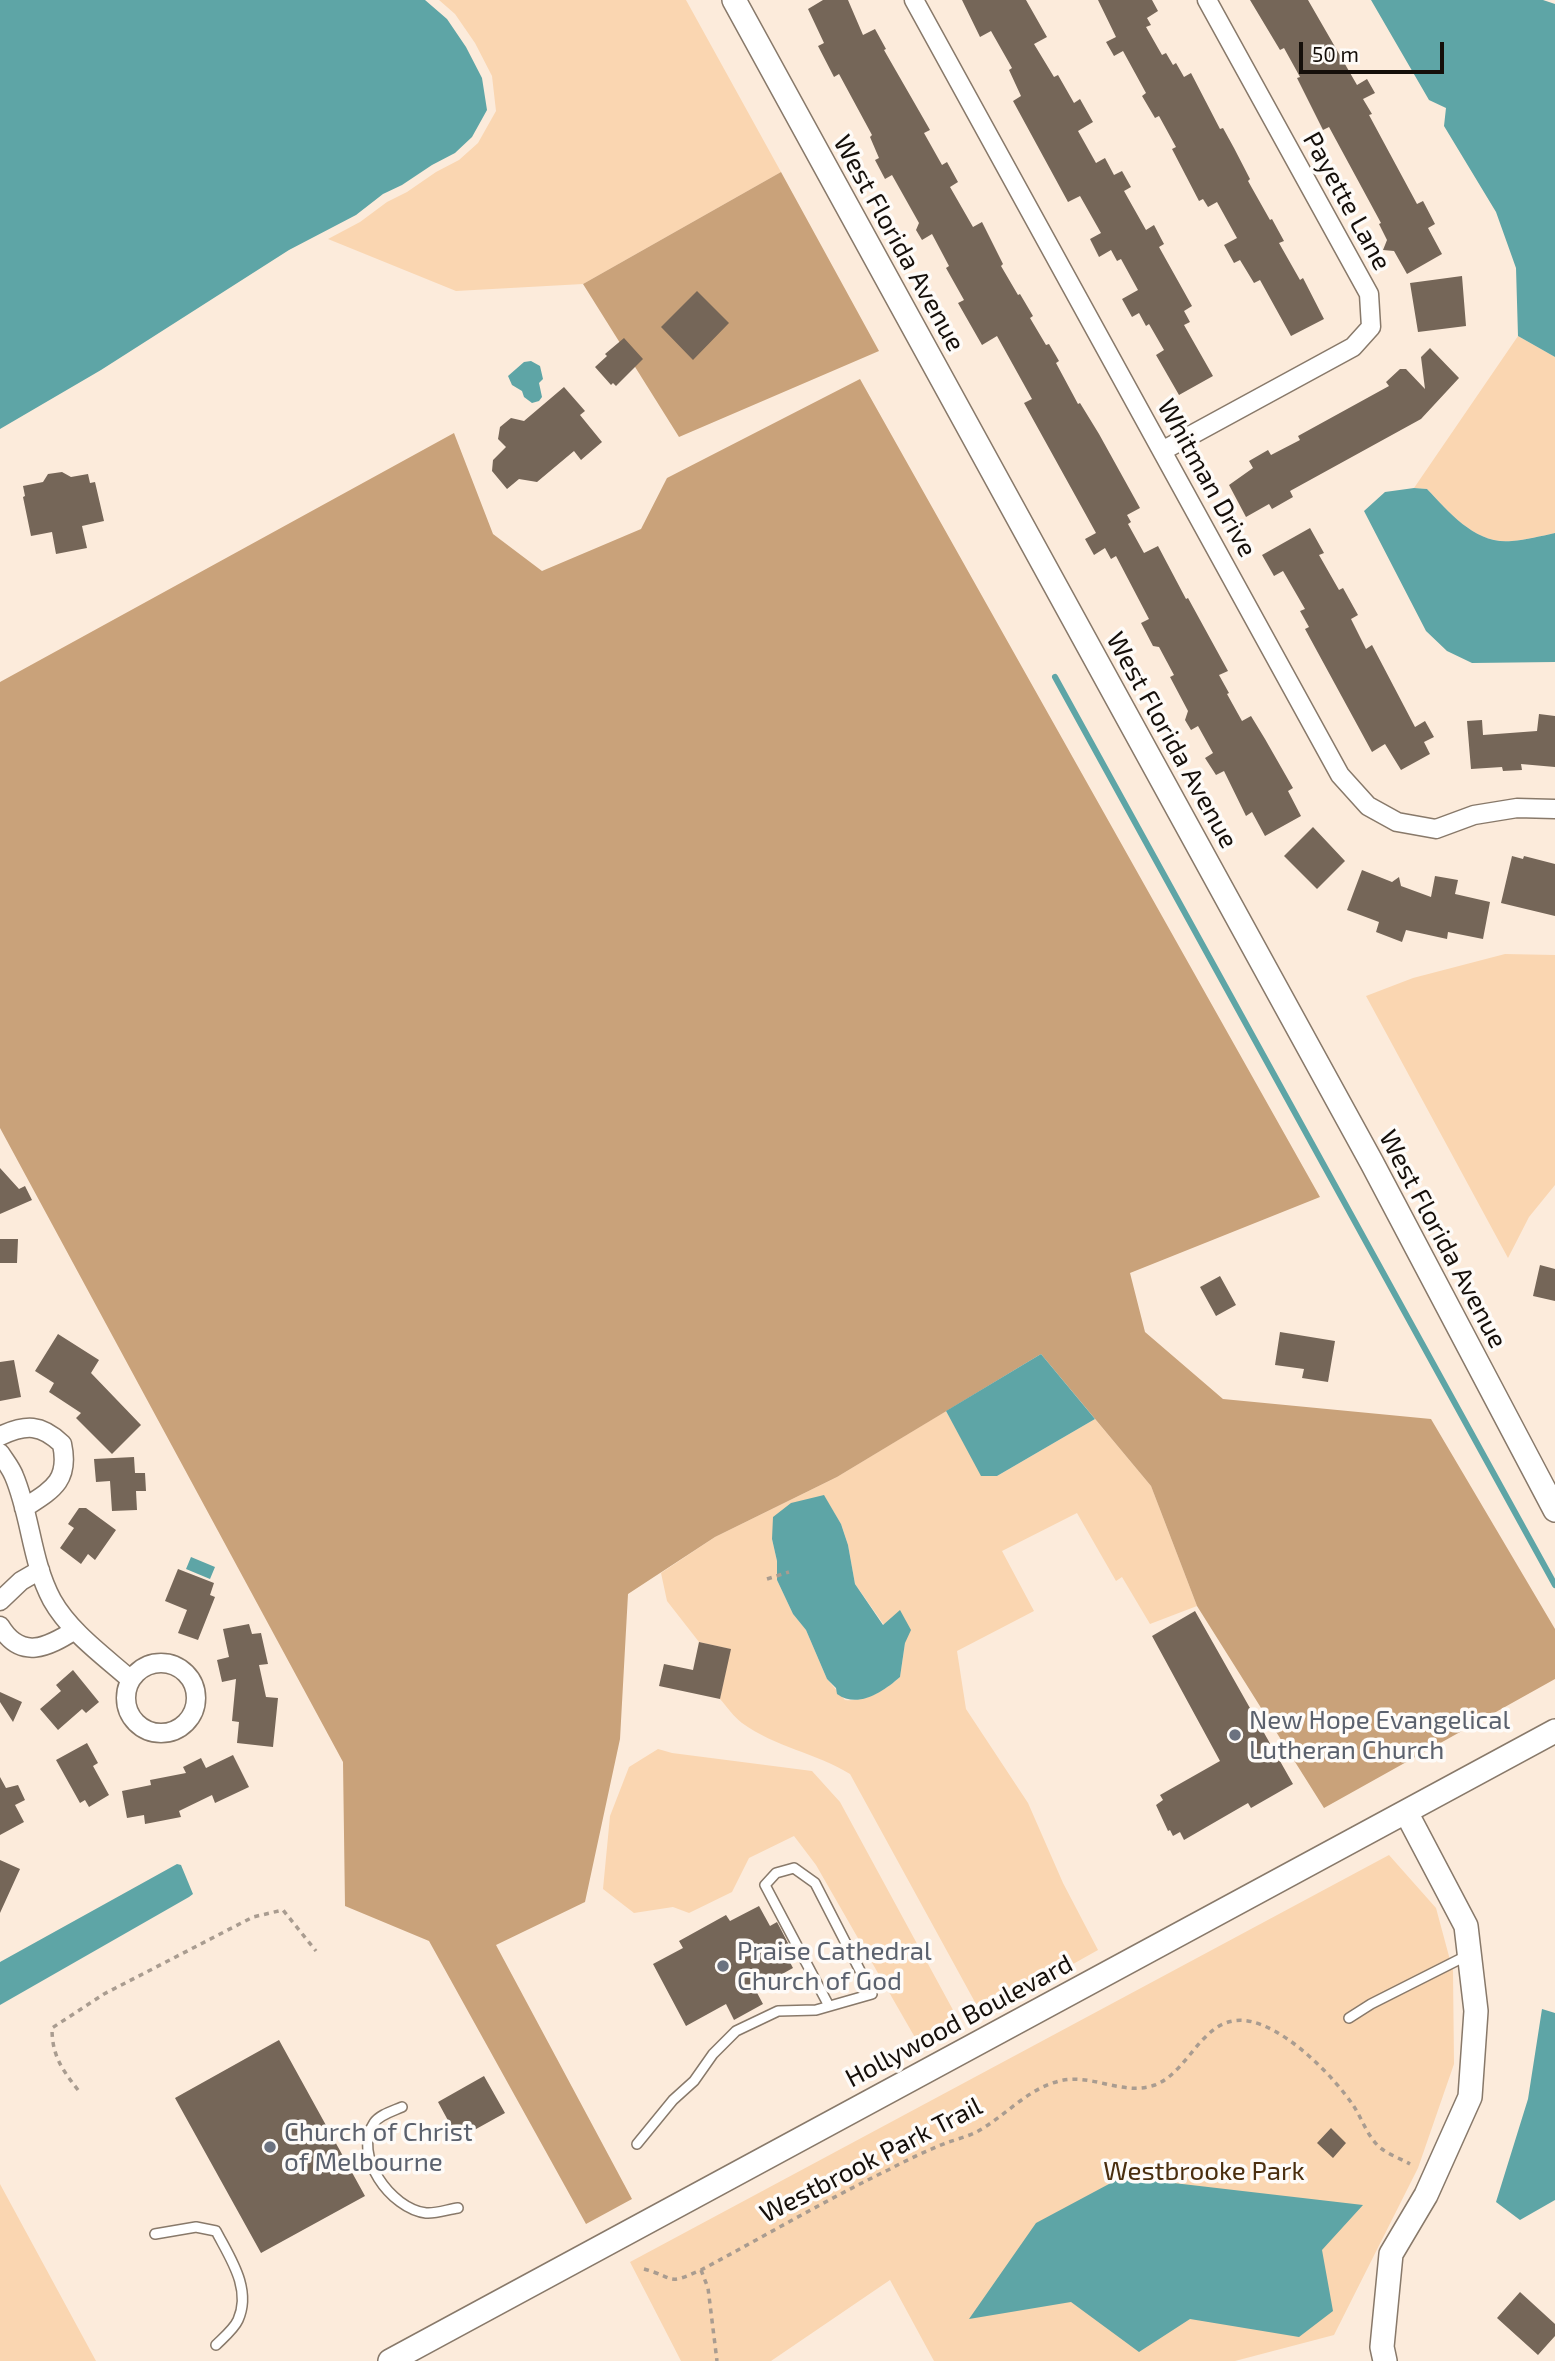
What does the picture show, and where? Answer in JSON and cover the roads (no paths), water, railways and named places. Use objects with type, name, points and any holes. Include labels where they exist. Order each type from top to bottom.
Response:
[{"type":"street","name":"West Florida Avenue","points":[[734,0],[1373,1163],[1555,1510]]},
{"type":"street","name":"Whitman Drive","points":[[914,0],[1340,775],[1368,806],[1397,822],[1436,828],[1474,815],[1517,808],[1555,809]]},
{"type":"street","name":"Payette Lane","points":[[1162,451],[1353,347],[1371,327],[1369,294],[1207,0]]},
{"type":"street","points":[[0,1436],[26,1426],[52,1435],[62,1444],[64,1472],[59,1481],[52,1490],[24,1508]]},
{"type":"street","points":[[0,1453],[13,1474],[24,1508],[34,1555],[51,1599],[75,1630],[131,1680]]},
{"type":"street","points":[[0,1601],[21,1581],[40,1570]]},
{"type":"street","points":[[0,1626],[8,1639],[22,1647],[34,1649],[51,1645],[75,1630]]},
{"type":"street","points":[[151,1664],[170,1664],[182,1670],[191,1679],[196,1692],[196,1705],[191,1717],[183,1726],[171,1732],[158,1734],[145,1730],[135,1722],[128,1711],[127,1692],[131,1680],[140,1670],[151,1664]]},
{"type":"street","name":"Hollywood Boulevard","points":[[390,2361],[1555,1731]]},
{"type":"street","points":[[1385,2361],[1382,2347],[1391,2254],[1426,2195],[1470,2097],[1476,2011],[1466,1926],[1406,1812]]},
{"type":"lane","points":[[637,2144],[673,2099],[694,2081],[713,2054],[736,2031],[778,2011],[816,2010],[873,1994],[815,1883],[794,1868],[776,1873],[765,1885],[829,2006]]},
{"type":"lane","points":[[1349,2018],[1469,1954]]},
{"type":"lane","points":[[402,2107],[375,2120],[368,2135],[368,2155],[381,2182],[397,2203],[426,2213],[458,2208]]},
{"type":"lane","points":[[155,2235],[196,2227],[216,2231],[238,2273],[243,2300],[238,2322],[216,2345]]},
{"type":"water","points":[[0,0],[425,0],[447,19],[466,47],[482,78],[487,110],[472,137],[455,153],[383,194],[356,215],[289,250],[101,370],[0,429]]},
{"type":"water","points":[[1371,0],[1543,0],[1555,4],[1555,357],[1518,336],[1516,268],[1496,212],[1444,126],[1446,108],[1429,100]]},
{"type":"water","points":[[531,361],[540,366],[543,379],[539,383],[542,397],[532,403],[524,397],[522,391],[512,385],[508,376],[524,362]]},
{"type":"water","points":[[1427,489],[1465,526],[1487,538],[1512,541],[1555,533],[1555,662],[1472,663],[1447,651],[1426,631],[1364,511],[1385,492]]},
{"type":"water","points":[[1041,1354],[1095,1419],[997,1476],[981,1476],[946,1411]]},
{"type":"water","points":[[824,1495],[841,1524],[855,1584],[883,1625],[900,1610],[911,1630],[905,1643],[900,1677],[878,1693],[862,1699],[853,1700],[837,1694],[836,1688],[827,1679],[806,1630],[793,1614],[777,1580],[777,1561],[772,1539],[773,1517],[791,1503]]},
{"type":"water","points":[[191,1557],[215,1567],[210,1579],[186,1569]]},
{"type":"water","points":[[177,1864],[181,1865],[193,1894],[0,2005],[0,1962]]},
{"type":"water","points":[[1542,2009],[1555,2013],[1555,2200],[1520,2220],[1496,2202],[1528,2099]]},
{"type":"water","points":[[1122,2177],[1363,2205],[1322,2250],[1333,2311],[1299,2337],[1190,2319],[1139,2352],[1071,2302],[969,2319],[1036,2223]]},
{"type":"waterway","points":[[1055,677],[1555,1585]]},
{"type":"place","name":"New Hope Evangelical Lutheran Church","points":[[1235,1735]]},
{"type":"place","name":"Praise Cathedral Church of God","points":[[723,1966]]},
{"type":"place","name":"Church of Christ of Melbourne","points":[[270,2147]]},
{"type":"park label","name":"Westbrooke Park","points":[[1204,2171]]}]
